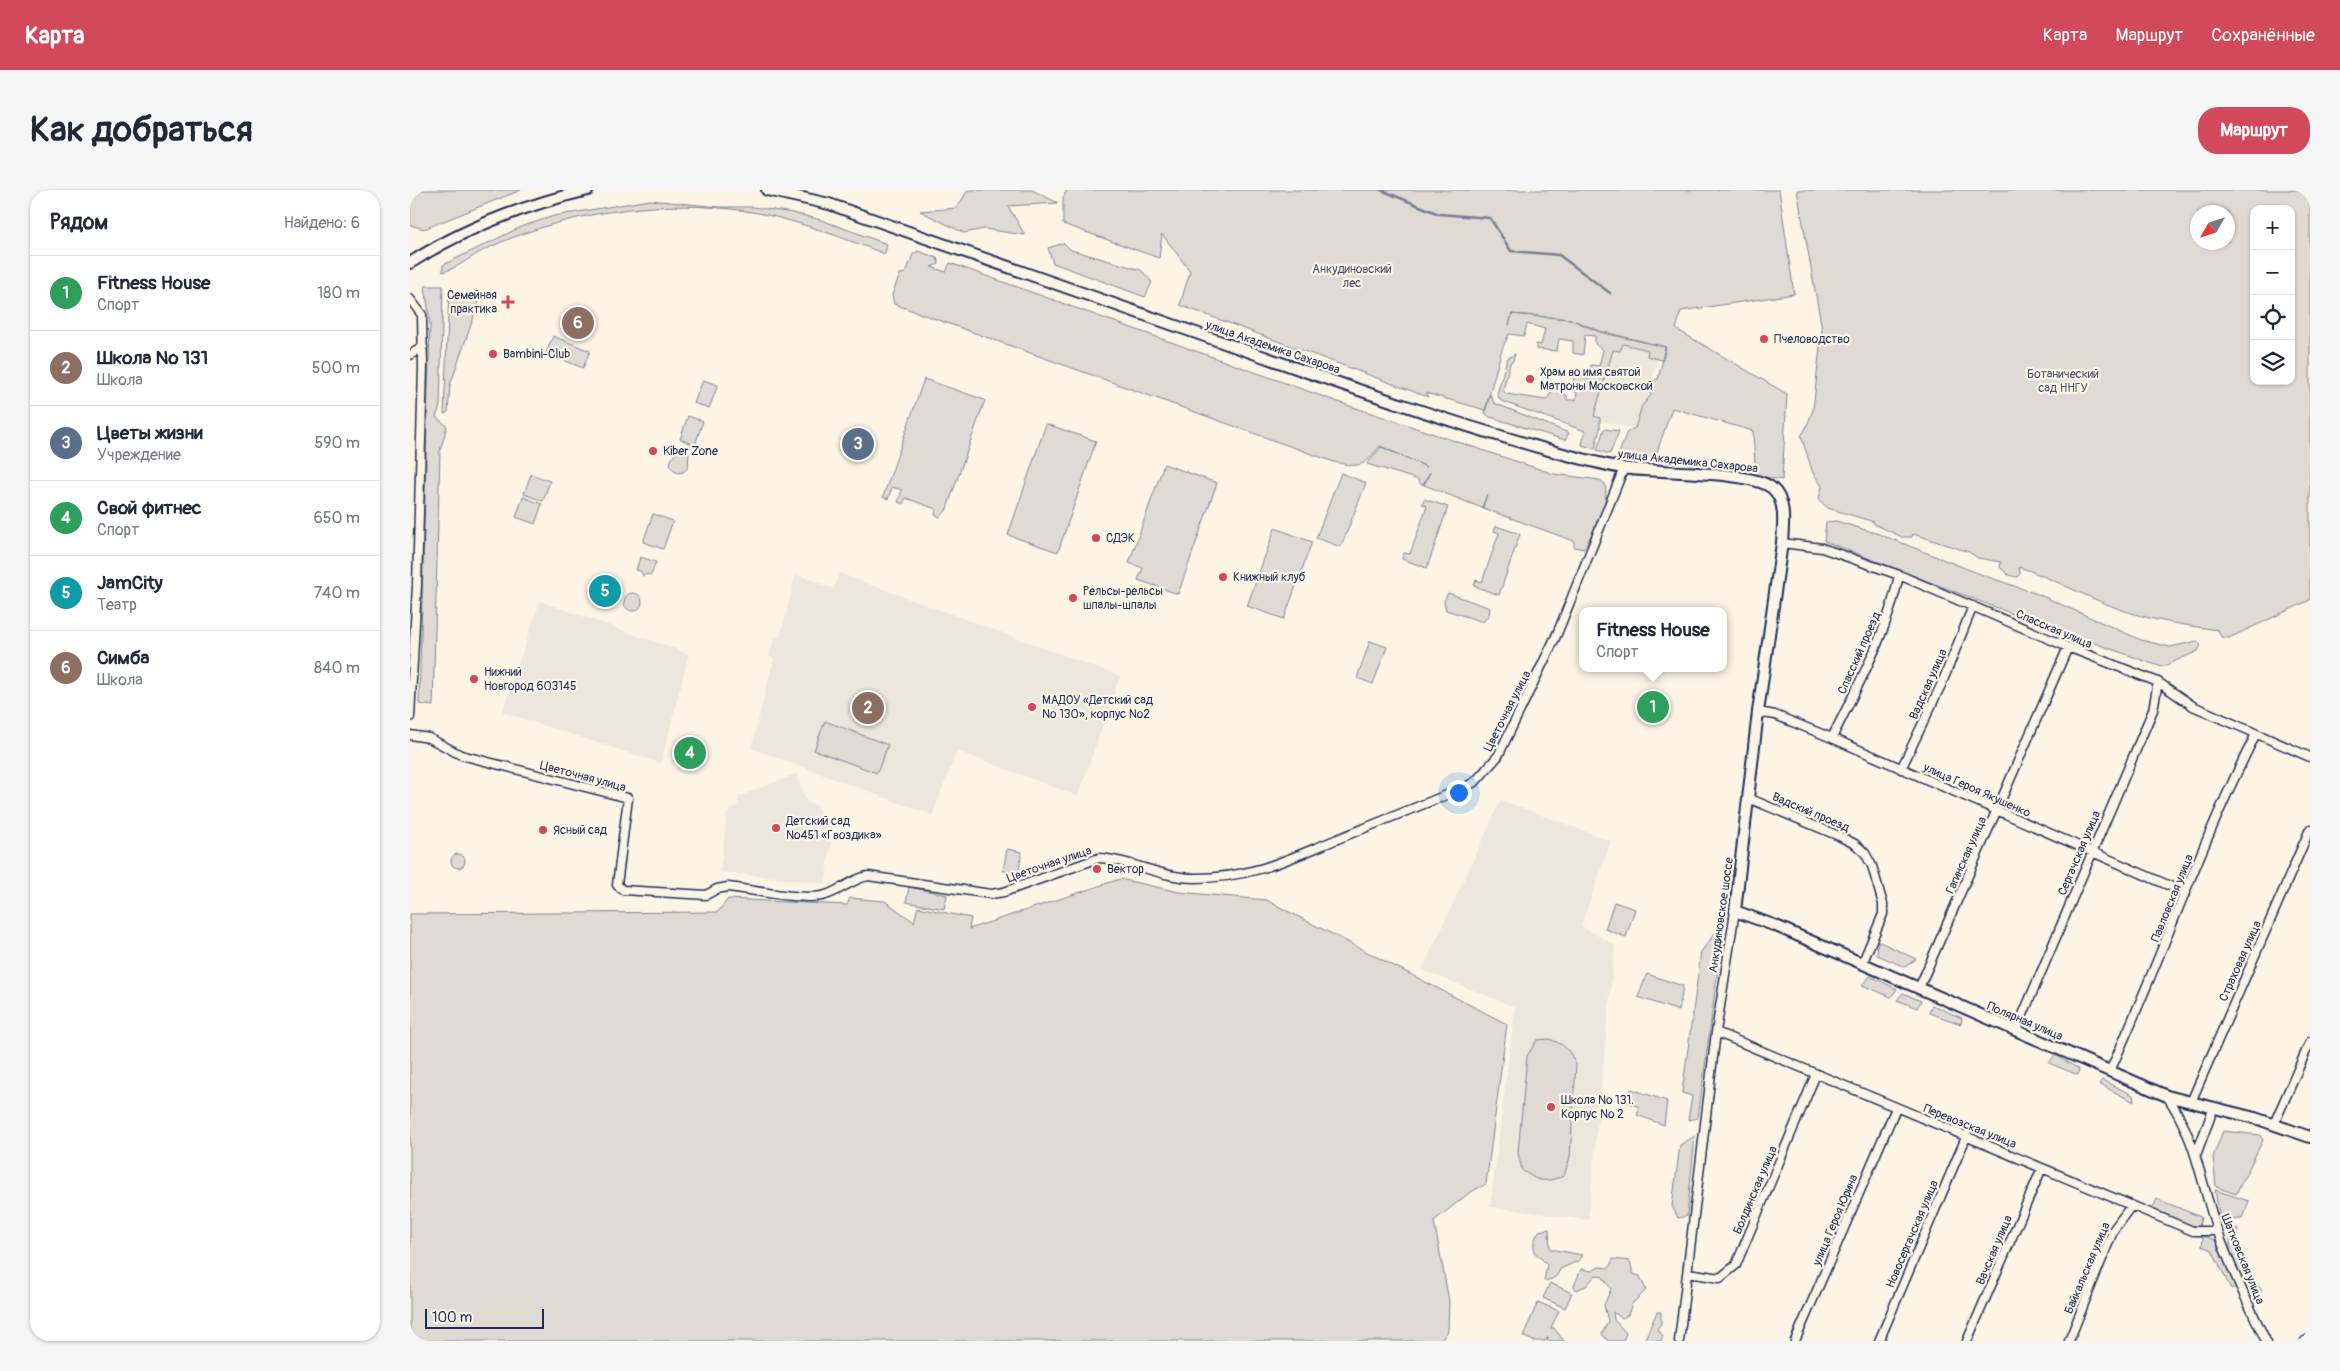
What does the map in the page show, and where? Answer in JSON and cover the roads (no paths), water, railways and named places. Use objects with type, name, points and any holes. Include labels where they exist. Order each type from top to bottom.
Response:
[{"type":"main road","points":[[410,263],[454,238],[509,214],[549,200],[588,190]]},
{"type":"main road","name":"улица Академика Сахарова","points":[[767,190],[829,204],[1352,388],[1543,449],[1624,468],[1692,472],[1758,480],[1770,486],[1777,493]]},
{"type":"main road","name":"Анкудиновское шоссе","points":[[1735,912],[1758,712],[1782,542],[1784,522],[1781,502],[1777,493]]},
{"type":"main road","name":"Полярная улица","points":[[1735,912],[1776,926],[2167,1096],[2274,1124],[2310,1137]]},
{"type":"street","points":[[410,299],[422,315],[423,347],[413,584],[410,718]]},
{"type":"street","points":[[410,355],[423,347]]},
{"type":"street","name":"Цветочная улица","points":[[410,735],[429,738],[461,755],[628,798],[618,885],[623,890],[706,895],[717,889],[728,887],[813,896],[830,894],[860,877],[868,876],[991,894],[1004,892],[1099,858],[1194,878],[1254,872],[1282,863],[1466,787],[1487,770],[1498,756],[1557,634],[1624,468]]},
{"type":"street","name":"Спасская улица","points":[[1782,542],[1822,548],[1899,575],[2068,648],[2158,682],[2193,706],[2310,757]]},
{"type":"street","name":"Спасский проезд","points":[[1832,738],[1884,628],[1899,575]]},
{"type":"street","name":"Вадская улица","points":[[1901,769],[1942,683],[1973,606]]},
{"type":"street","name":"Гагинская улица","points":[[1919,988],[2068,648]]},
{"type":"street","name":"Сергачская улица","points":[[2016,1031],[2153,710],[2158,682]]},
{"type":"street","name":"улица Героя Якушенко","points":[[1758,712],[1775,715],[1832,738],[1997,812],[2186,893]]},
{"type":"street","name":"Павловская улица","points":[[2110,1071],[2238,769],[2256,734]]},
{"type":"street","name":"Вадский проезд","points":[[1748,798],[1839,836],[1855,844],[1865,853],[1872,866],[1883,904],[1883,914],[1862,964]]},
{"type":"street","name":"Страховая улица","points":[[2191,1102],[2310,829]]},
{"type":"street","name":"Анкудиновское шоссе","points":[[1678,1341],[1688,1273],[1716,1032],[1735,912]]},
{"type":"street","name":"Перевозская улица","points":[[1716,1032],[1883,1100],[1896,1108],[1967,1135],[2193,1231],[2217,1231]]},
{"type":"street","points":[[2274,1124],[2310,1042]]},
{"type":"street","name":"Болдинская улица","points":[[1688,1273],[1720,1278],[1736,1265],[1816,1074]]},
{"type":"street","name":"Шатковская улица","points":[[2167,1096],[2184,1123],[2196,1155],[2217,1231],[2240,1288],[2266,1341]]},
{"type":"street","points":[[2196,1155],[2214,1107]]},
{"type":"street","name":"улица Героя Юрина","points":[[1795,1341],[1896,1108]]},
{"type":"street","name":"Новосергачская улица","points":[[1878,1341],[1967,1135]]},
{"type":"street","name":"Вачская улица","points":[[1967,1341],[2042,1168]]},
{"type":"street","name":"Байкальская улица","points":[[2069,1341],[2114,1229],[2131,1206]]},
{"type":"street","points":[[2305,1341],[2310,1338]]},
{"type":"waterway","points":[[1381,190],[1439,214],[1490,218],[1511,251],[1559,255],[1610,293]]},
{"type":"place","name":"Семейная практика","points":[[508,302]]},
{"type":"place","name":"Симба","points":[[578,323]]},
{"type":"place","name":"Пчеловодство","points":[[1764,339]]},
{"type":"place","name":"Bambini-Club","points":[[493,354]]},
{"type":"place","name":"Храм во имя святой Матроны Московской","points":[[1530,379]]},
{"type":"place","name":"Цветы жизни","points":[[858,444]]},
{"type":"place","name":"Kiber Zone","points":[[653,451]]},
{"type":"place","name":"СДЭК","points":[[1096,538]]},
{"type":"place","name":"Книжный клуб","points":[[1223,577]]},
{"type":"place","name":"JamCity","points":[[605,591]]},
{"type":"place","name":"Рельсы-рельсы шпалы-шпалы","points":[[1073,598]]},
{"type":"place","name":"Нижний Новгород 603145","points":[[474,679]]},
{"type":"place","name":"МАДОУ «Детский сад № 130», корпус №2","points":[[1032,707]]},
{"type":"place","name":"Fitness House","points":[[1653,707]]},
{"type":"place","name":"Школа № 131","points":[[868,708]]},
{"type":"place","name":"Свой фитнес","points":[[690,753]]},
{"type":"place","name":"Детский сад №451 «Гвоздика»","points":[[776,828]]},
{"type":"place","name":"Ясный сад","points":[[543,830]]},
{"type":"place","name":"Вектор","points":[[1097,869]]},
{"type":"place","name":"Школа № 131. Корпус № 2","points":[[1551,1107]]},
{"type":"park label","name":"Анкудиновский лес","points":[[1352,276]]},
{"type":"park label","name":"Ботанический сад ННГУ","points":[[2063,381]]}]
